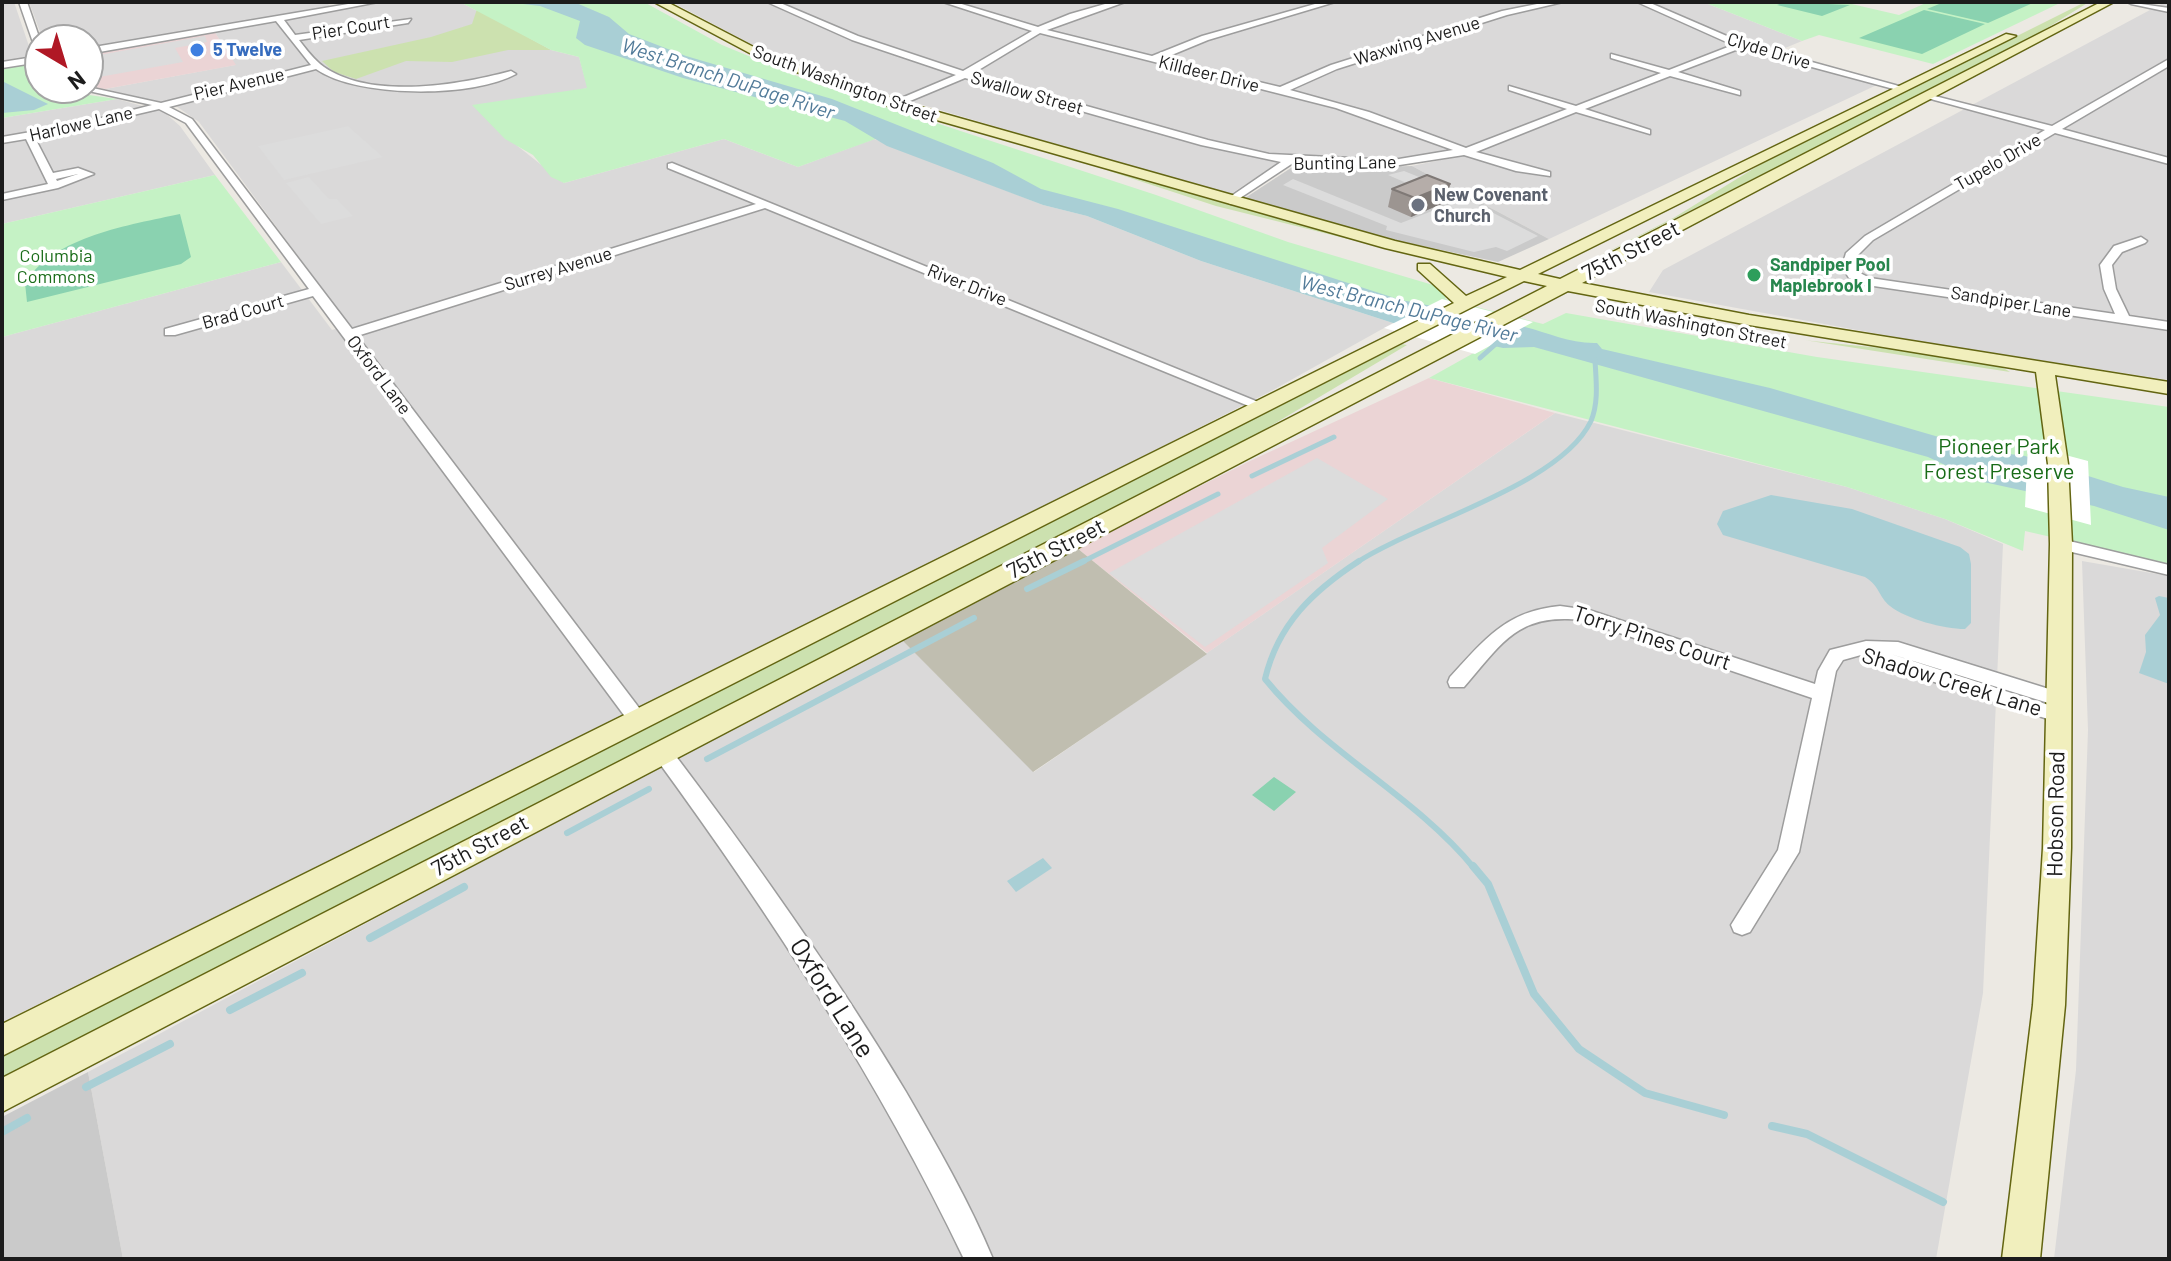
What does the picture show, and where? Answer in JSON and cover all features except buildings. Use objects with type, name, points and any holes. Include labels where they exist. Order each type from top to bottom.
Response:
[{"type":"main road","name":"South Washington Street","points":[[659,2],[763,56],[895,104],[1391,245],[1564,285],[2169,400]]},
{"type":"main road","name":"75th Street","points":[[2,1096],[2109,2]]},
{"type":"main road","name":"75th Street","points":[[2,1041],[1523,274],[2016,32]]},
{"type":"main road","name":"South Washington Street","points":[[993,134],[1278,229],[1544,295],[1759,339],[2169,388]]},
{"type":"main road","points":[[1603,265],[1616,282],[1679,307]]},
{"type":"main road","points":[[1424,267],[1465,304]]},
{"type":"main road","name":"Hobson Road","points":[[2021,1259],[2049,1005],[2057,848],[2061,544],[2058,464],[2047,375]]},
{"type":"street","points":[[23,2],[31,24]]},
{"type":"street","points":[[104,48],[374,2]]},
{"type":"street","name":"Swallow Street","points":[[771,2],[838,32],[965,75],[1223,147],[1291,160]]},
{"type":"street","name":"Killdeer Drive","points":[[947,2],[1037,31],[1374,116],[1469,151]]},
{"type":"street","points":[[895,104],[965,75],[1037,31],[1121,2]]},
{"type":"street","points":[[1151,60],[1205,38],[1331,2]]},
{"type":"street","name":"Waxwing Avenue","points":[[1280,91],[1334,67],[1505,13],[1559,2]]},
{"type":"street","name":"Clyde Drive","points":[[1641,2],[1740,45],[1901,88]]},
{"type":"street","points":[[2131,2],[2169,10]]},
{"type":"street","points":[[278,18],[318,66],[347,80],[407,87],[476,84],[511,74]]},
{"type":"street","name":"Pier Court","points":[[294,38],[408,21]]},
{"type":"street","name":"Bunting Lane","points":[[1231,201],[1291,160],[1393,163],[1469,151],[1740,45]]},
{"type":"street","points":[[1614,56],[1737,93]]},
{"type":"street","points":[[2,65],[24,62]]},
{"type":"street","name":"Tupelo Drive","points":[[1853,275],[1848,267],[1850,256],[1869,238],[2169,62]]},
{"type":"street","name":"Pier Avenue","points":[[160,105],[318,66]]},
{"type":"street","points":[[1512,88],[1646,132]]},
{"type":"street","name":"Oxford Lane","points":[[104,93],[160,105],[189,121],[639,721]]},
{"type":"street","points":[[1930,96],[2169,161]]},
{"type":"street","name":"Harlowe Lane","points":[[2,140],[160,105]]},
{"type":"street","points":[[2,197],[52,181],[29,136]]},
{"type":"street","name":"Bunting Lane","points":[[1469,151],[1523,170],[1546,174]]},
{"type":"street","name":"River Drive","points":[[672,166],[1261,406]]},
{"type":"street","name":"Surrey Avenue","points":[[349,334],[767,204]]},
{"type":"street","points":[[2124,319],[2110,289],[2106,265],[2118,249],[2141,241]]},
{"type":"street","name":"Sandpiper Lane","points":[[1853,275],[1867,281],[2169,326]]},
{"type":"street","name":"Brad Court","points":[[170,332],[316,291]]},
{"type":"street","points":[[2061,544],[2169,570]]},
{"type":"street","name":"Torry Pines Court","points":[[1457,682],[1515,623],[1534,612],[1558,609],[1583,614],[1822,694]]},
{"type":"street","name":"Shadow Creek Lane","points":[[1742,925],[1788,852],[1830,661],[1847,651],[2058,707]]},
{"type":"street","name":"Oxford Lane","points":[[662,752],[718,826],[825,985],[936,1172],[979,1259]]},
{"type":"shaded area","points":[[2,2],[14,2],[24,31],[24,59],[2,63]]},
{"type":"shaded area","points":[[29,2],[326,2],[331,7],[104,46],[104,24],[37,24]]},
{"type":"shaded area","points":[[386,2],[460,2],[551,50],[579,57],[588,88],[543,97],[495,128],[564,183],[724,139],[798,167],[874,139],[1043,205],[1087,216],[1201,261],[1393,323],[1273,390],[931,564],[2,1022],[2,337],[281,262],[332,330],[349,325],[199,122],[176,106],[105,89],[235,65],[214,31]]},
{"type":"shaded area","points":[[672,2],[1703,2],[1802,41],[1773,53],[1881,83],[1549,239],[1412,166],[1479,152],[1341,104],[1334,106],[1460,150],[1375,161],[1288,157],[1229,195],[855,85],[751,44]]},
{"type":"shaded area","points":[[2169,2],[2169,380],[1923,342],[1649,292],[1663,270]]},
{"type":"shaded area","points":[[214,31],[236,65],[105,89],[104,50]]},
{"type":"shaded area","points":[[205,36],[207,42],[175,48],[183,62],[104,76],[104,54]]},
{"type":"shaded area","points":[[117,99],[164,112],[180,126],[215,175],[2,224],[2,118],[104,104],[104,101]]},
{"type":"shaded area","points":[[348,126],[383,157],[284,180],[258,146]]},
{"type":"shaded area","points":[[1297,164],[1334,168],[1412,166],[1549,239],[1498,262],[1376,236],[1242,200]]},
{"type":"shaded area","points":[[1404,171],[1439,185],[1538,236],[1507,251],[1496,247],[1474,252],[1386,230],[1387,226],[1283,185],[1293,179],[1401,223],[1453,203],[1388,175]]},
{"type":"shaded area","points":[[309,177],[329,199],[337,199],[353,216],[321,224],[286,183]]},
{"type":"shaded area","points":[[1429,378],[1555,413],[1207,653],[1077,548],[1250,461]]},
{"type":"shaded area","points":[[1555,413],[1847,487],[1945,519],[2003,544],[1983,993],[1936,1259],[123,1259],[88,1072],[900,638],[1034,772]]},
{"type":"shaded area","points":[[1317,458],[1388,499],[1322,548],[1328,563],[1205,647],[1109,573]]},
{"type":"shaded area","points":[[1077,548],[1207,654],[1033,772],[900,638]]},
{"type":"shaded area","points":[[2082,561],[2169,576],[2169,1259],[2054,1259],[2076,1070],[2088,730]]},
{"type":"shaded area","points":[[88,1072],[123,1259],[2,1259],[2,1117]]},
{"type":"green space","name":"Pioneer Park Forest Preserve","points":[[460,2],[644,2],[722,45],[814,83],[1156,195],[1288,242],[1433,285],[1447,294],[1445,299],[1543,324],[1566,313],[1817,357],[2169,407],[2169,564],[2025,531],[2023,551],[1945,519],[1847,487],[1429,378],[1488,345],[1050,200],[889,134],[798,167],[724,139],[564,183],[551,177],[533,155],[505,139],[472,105],[587,88],[579,57],[551,50]]},
{"type":"green space","points":[[1703,2],[1843,2],[1899,15],[1928,2],[2062,2],[1933,64],[1819,35],[1802,41]]},
{"type":"green space","points":[[1785,2],[1850,5],[1822,16],[1777,5]]},
{"type":"green space","points":[[1944,2],[2035,2],[1988,23],[1927,9]]},
{"type":"green space","points":[[2089,2],[2023,43],[1580,266],[1675,217],[1761,164]]},
{"type":"green space","points":[[477,9],[551,50],[508,50],[452,62],[406,61],[356,79],[334,72],[322,61],[431,37],[472,24]]},
{"type":"green space","points":[[1924,10],[1985,24],[1922,54],[1859,38]]},
{"type":"green space","points":[[24,65],[24,104],[87,104],[2,118],[2,68]]},
{"type":"green space","points":[[1111,169],[1368,244],[1216,206],[1109,171]]},
{"type":"green space","name":"Columbia Commons","points":[[215,175],[281,262],[2,337],[2,224]]},
{"type":"green space","points":[[180,214],[191,257],[181,264],[27,302],[25,283],[54,254],[74,243],[117,228]]},
{"type":"green space","points":[[1804,340],[1946,356],[1997,366],[2010,372]]},
{"type":"green space","points":[[1402,344],[1407,345],[1252,437],[2,1083],[2,1054]]},
{"type":"green space","points":[[1274,777],[1296,792],[1274,811],[1252,795]]},
{"type":"water","name":"West Branch DuPage River","points":[[506,2],[574,2],[609,17],[629,34],[686,56],[832,99],[993,163],[1041,189],[1118,209],[1401,300],[1494,319],[1569,340],[1597,343],[1602,349],[1770,388],[1987,451],[2025,456],[2123,487],[2169,497],[2169,530],[2094,506],[1979,481],[1928,457],[1534,347],[1503,348],[1393,323],[1201,261],[1087,216],[1043,205],[887,146],[845,121],[683,78],[585,45],[576,38],[580,21],[540,6]]},
{"type":"water","points":[[2,81],[24,92],[24,104],[48,104],[34,110],[2,113]]},
{"type":"water","points":[[1771,495],[1852,509],[1960,547],[1969,554],[1971,564],[1971,623],[1965,629],[1956,629],[1915,619],[1890,606],[1865,577],[1723,535],[1717,524],[1723,511]]},
{"type":"water","points":[[2155,598],[2169,598],[2169,684],[2139,673],[2146,652],[2145,635],[2160,615]]},
{"type":"water","points":[[1043,858],[1052,868],[1016,892],[1007,881]]},
{"type":"pier","points":[[1442,299],[1533,322],[1475,354],[1384,328]]},
{"type":"pier","points":[[2028,445],[2088,461],[2091,525],[2025,507]]},
{"type":"waterway","name":"West Branch DuPage River","points":[[1480,358],[1498,342]]},
{"type":"waterway","points":[[1357,562],[1519,484],[1550,465],[1574,444],[1591,421],[1596,391],[1595,360]]},
{"type":"waterway","points":[[1252,476],[1334,437]]},
{"type":"waterway","points":[[1084,561],[1218,494]]},
{"type":"waterway","points":[[1027,589],[1084,561]]},
{"type":"waterway","points":[[1080,563],[1084,561]]},
{"type":"waterway","points":[[1357,562],[1312,597],[1288,625],[1265,679],[1315,729],[1424,818],[1474,868]]},
{"type":"waterway","points":[[707,759],[974,618]]},
{"type":"waterway","points":[[567,833],[649,789]]},
{"type":"waterway","points":[[1473,866],[1488,884],[1534,994],[1579,1049],[1645,1093],[1724,1115]]},
{"type":"waterway","points":[[370,938],[464,887]]},
{"type":"waterway","points":[[230,1010],[302,973]]},
{"type":"waterway","points":[[86,1087],[170,1044]]},
{"type":"waterway","points":[[2,1132],[27,1118]]},
{"type":"waterway","points":[[1772,1126],[1807,1134],[1943,1202]]},
{"type":"place","name":"5 Twelve","points":[[197,50]]},
{"type":"place","name":"New Covenant Church","points":[[1418,205]]},
{"type":"place","name":"Sandpiper Pool Maplebrook I","points":[[1754,275]]}]
